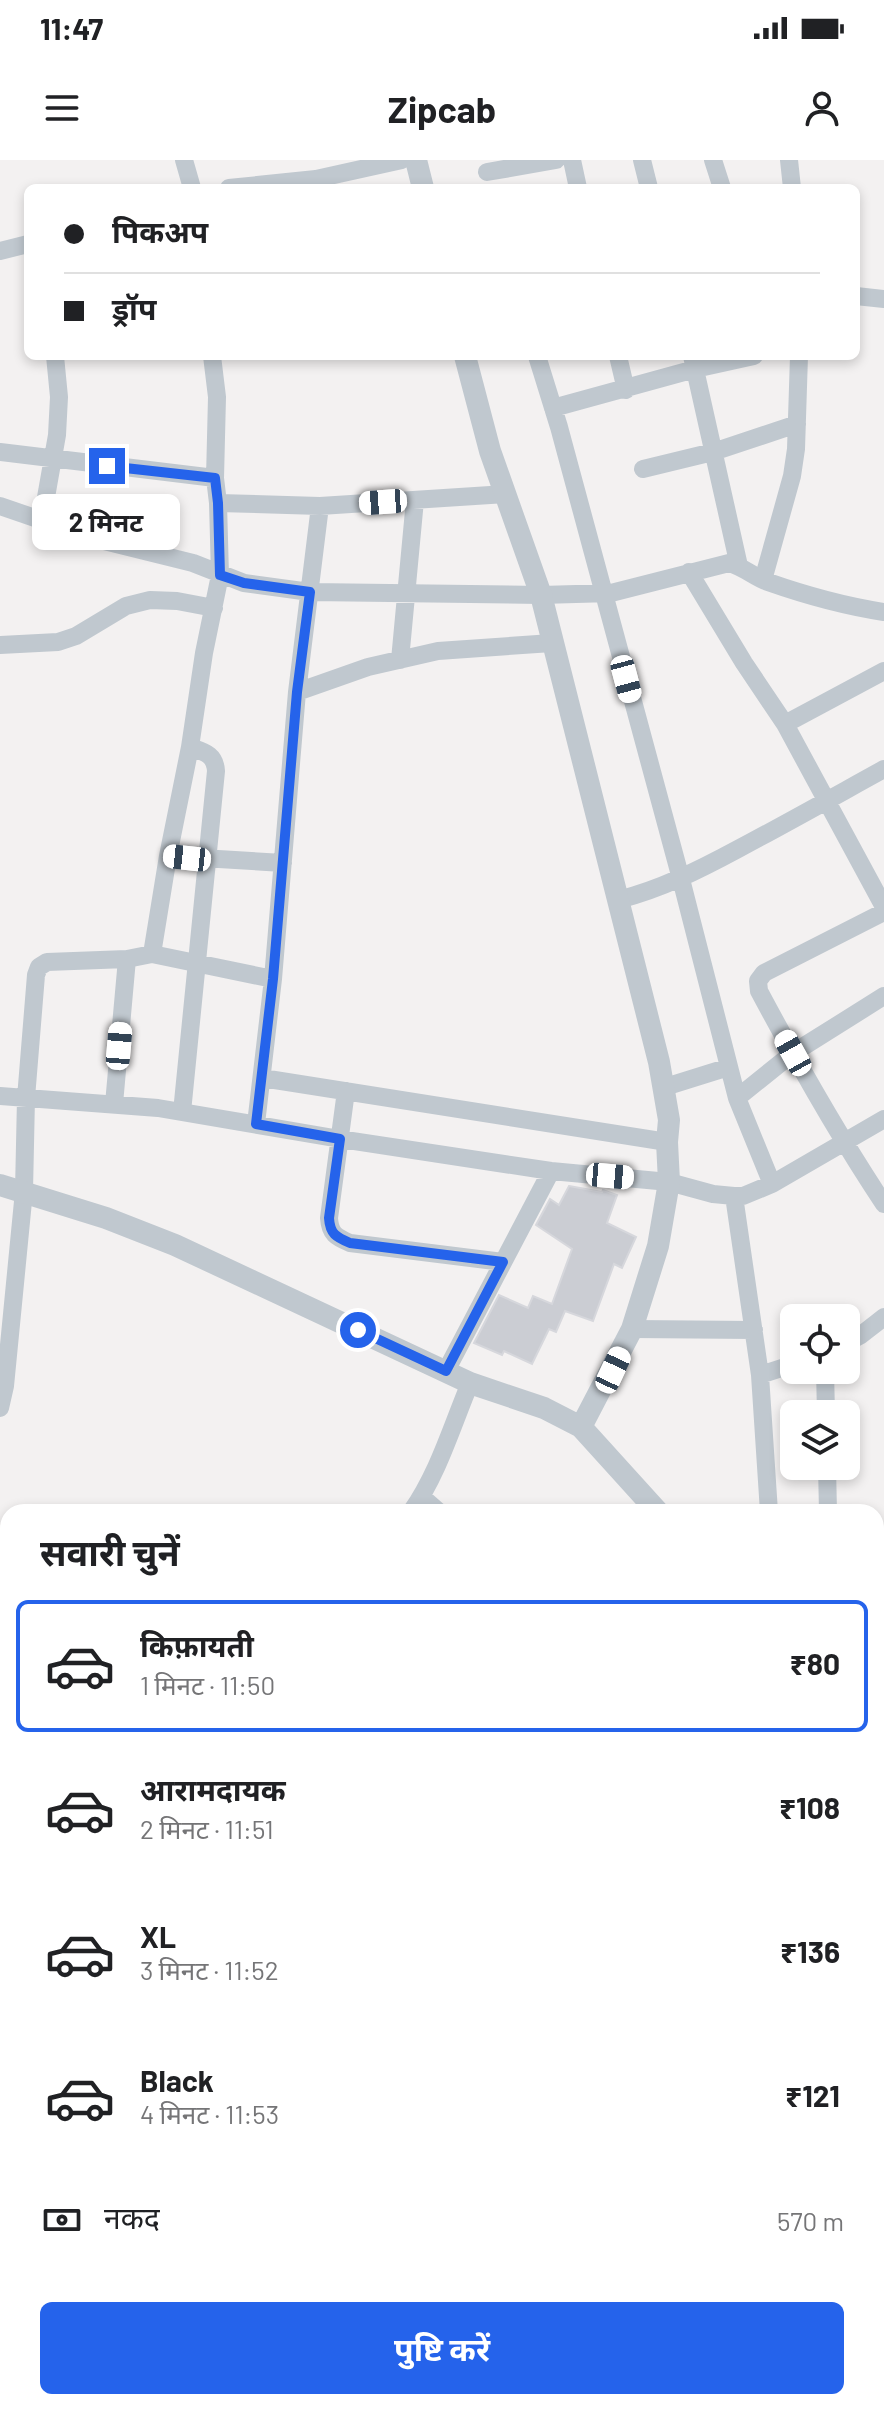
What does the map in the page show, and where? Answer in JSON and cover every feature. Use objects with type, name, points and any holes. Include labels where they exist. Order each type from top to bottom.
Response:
[{"type":"street","points":[[184,160],[191,184]]},
{"type":"street","points":[[268,184],[316,179],[402,160]]},
{"type":"street","points":[[416,160],[422,184]]},
{"type":"street","points":[[487,173],[556,160]]},
{"type":"street","points":[[572,160],[577,184]]},
{"type":"street","points":[[642,160],[648,184]]},
{"type":"street","points":[[713,160],[721,184]]},
{"type":"street","points":[[789,160],[792,184]]},
{"type":"street","points":[[0,251],[24,245]]},
{"type":"street","points":[[860,296],[884,299]]},
{"type":"street","points":[[42,520],[57,435],[59,397],[55,360]]},
{"type":"street","points":[[152,954],[220,575],[215,478],[217,397],[212,360]]},
{"type":"street","points":[[466,360],[490,451],[541,595],[665,1087],[669,1120],[669,1182],[658,1246],[632,1329],[581,1427]]},
{"type":"street","points":[[538,360],[681,879],[737,1098],[772,1184]]},
{"type":"street","points":[[619,360],[626,390]]},
{"type":"street","points":[[553,408],[626,390],[693,363],[719,360]]},
{"type":"street","points":[[763,580],[792,476],[799,360]]},
{"type":"street","points":[[693,363],[739,566]]},
{"type":"street","points":[[643,469],[713,452],[797,424]]},
{"type":"street","points":[[0,452],[215,478]]},
{"type":"street","points":[[218,503],[320,506],[506,494]]},
{"type":"street","points":[[400,660],[415,500]]},
{"type":"street","points":[[256,1124],[273,979],[297,692],[320,506]]},
{"type":"street","points":[[1,508],[96,539],[193,563],[244,583],[310,592],[602,593],[729,563],[799,593],[883,614]]},
{"type":"street","points":[[689,572],[785,724],[884,909],[764,973],[758,981],[759,991],[844,1144],[884,1204]]},
{"type":"street","points":[[0,645],[58,642],[76,636],[126,606],[150,600],[214,608]]},
{"type":"street","points":[[297,692],[368,667],[438,651],[552,643]]},
{"type":"street","points":[[785,724],[884,671]]},
{"type":"street","points":[[182,1112],[216,763],[210,755],[190,747]]},
{"type":"street","points":[[618,900],[681,879],[884,769]]},
{"type":"street","points":[[168,856],[283,863]]},
{"type":"street","points":[[0,1408],[5,1386],[24,1191],[26,1098],[39,967],[47,962],[127,959],[152,954],[273,979]]},
{"type":"street","points":[[114,1104],[127,959]]},
{"type":"street","points":[[737,1098],[793,1053],[884,996]]},
{"type":"street","points":[[665,1087],[729,1067]]},
{"type":"street","points":[[262,1078],[667,1142]]},
{"type":"street","points":[[346,1091],[329,1218],[330,1228],[336,1237],[350,1243],[503,1262]]},
{"type":"street","points":[[0,1096],[182,1112],[551,1171],[669,1182],[713,1194],[734,1196],[743,1196],[772,1184],[884,1119]]},
{"type":"street","points":[[446,1371],[551,1171]]},
{"type":"street","points":[[0,1185],[106,1218],[175,1245],[470,1383],[544,1408],[581,1427],[651,1504]]},
{"type":"street","points":[[734,1196],[760,1375],[768,1504]]},
{"type":"street","points":[[860,1336],[884,1317]]},
{"type":"street","points":[[632,1329],[754,1330]]},
{"type":"street","points":[[760,1375],[780,1369]]},
{"type":"street","points":[[416,1504],[470,1383]]},
{"type":"street","points":[[827,1480],[828,1504]]},
{"type":"building","points":[[569,1186],[617,1195],[607,1223],[636,1237],[622,1268],[614,1264],[593,1321],[565,1311],[556,1332],[549,1329],[532,1364],[504,1351],[502,1355],[474,1343],[499,1295],[528,1308],[533,1296],[552,1304],[572,1249],[536,1225],[550,1199],[559,1205]]},
{"type":"route","points":[[107,466],[215,478],[220,575],[244,583],[310,592],[297,692],[273,979],[256,1124],[340,1139],[329,1218],[330,1228],[336,1237],[350,1243],[503,1262],[446,1371],[358,1330]]}]
